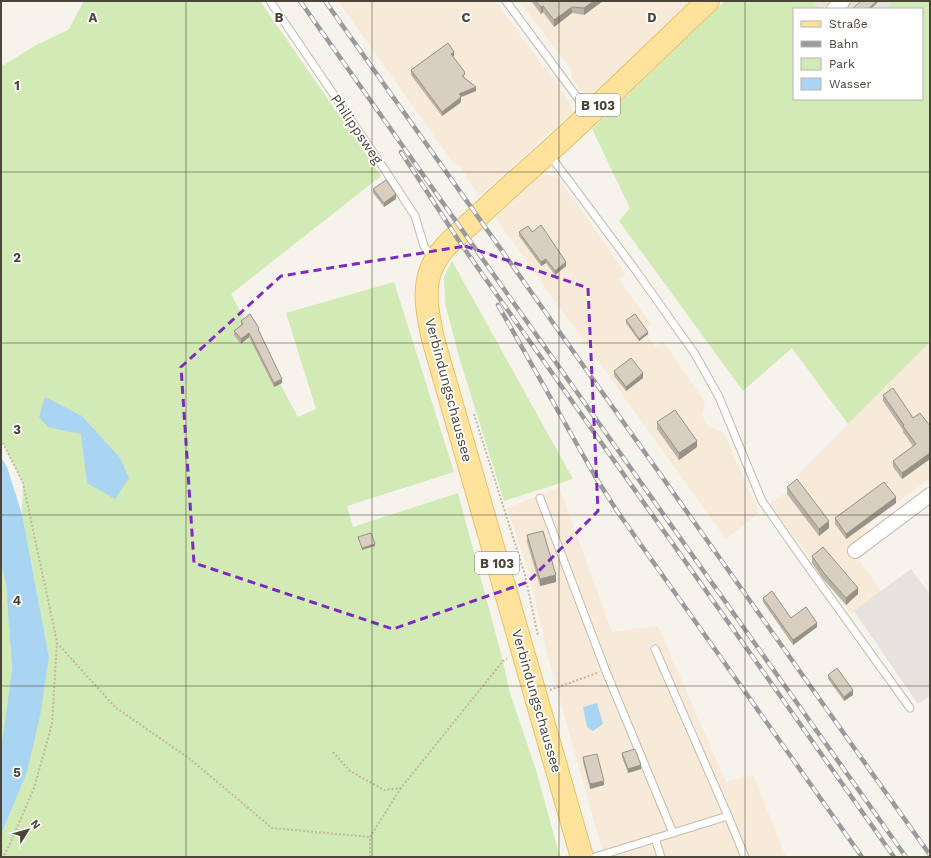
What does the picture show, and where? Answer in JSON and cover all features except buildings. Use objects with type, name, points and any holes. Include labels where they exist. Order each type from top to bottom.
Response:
[{"type":"main road","name":"Verbindungschaussee","points":[[582,857],[536,695],[530,645],[433,339],[428,316],[428,281],[432,267],[456,236],[589,114],[708,1]]},
{"type":"street","points":[[835,8],[843,1]]},
{"type":"street","points":[[855,551],[930,495]]},
{"type":"lane","name":"Philippsweg","points":[[270,1],[415,216],[424,246],[436,261]]},
{"type":"lane","points":[[506,1],[589,114]]},
{"type":"lane","points":[[548,152],[696,354],[719,397],[762,501],[910,708]]},
{"type":"lane","points":[[540,498],[605,669],[672,833]]},
{"type":"lane","points":[[655,649],[745,857]]},
{"type":"lane","points":[[595,857],[728,816]]},
{"type":"lane","points":[[655,838],[661,857]]},
{"type":"path","points":[[370,857],[370,837],[401,788],[503,660],[530,645],[525,575],[472,409]]},
{"type":"path","points":[[1,439],[23,483],[57,642],[52,724],[34,788],[3,857]]},
{"type":"path","points":[[57,642],[115,707],[190,759],[272,828],[370,837]]},
{"type":"path","points":[[536,695],[605,669]]},
{"type":"path","points":[[333,752],[350,771],[384,790],[401,788]]},
{"type":"highlighted area","points":[[465,246],[588,288],[598,511],[528,582],[393,629],[194,563],[181,367],[281,276]]},
{"type":"shaded area","points":[[338,1],[495,1],[570,102],[573,112],[479,196],[459,165],[454,164]]},
{"type":"shaded area","points":[[519,1],[690,1],[693,4],[591,96],[583,94],[572,79],[571,69]]},
{"type":"shaded area","points":[[813,1],[833,1],[825,8],[819,8]]},
{"type":"shaded area","points":[[851,1],[893,1],[886,8],[844,8]]},
{"type":"shaded area","points":[[548,175],[558,177],[626,274],[619,279],[651,324],[645,328],[650,334],[648,336],[655,347],[663,341],[705,402],[702,416],[709,427],[721,431],[725,435],[759,513],[726,539],[494,216],[538,176]]},
{"type":"shaded area","points":[[930,342],[930,478],[865,527],[869,533],[850,547],[881,591],[851,614],[770,504],[802,481],[797,475]]},
{"type":"shaded area","points":[[559,487],[612,632],[658,626],[726,782],[753,775],[786,857],[604,857],[547,653],[529,573],[507,508]]},
{"type":"shaded area","points":[[911,569],[930,595],[930,696],[918,704],[854,611]]},
{"type":"green space","points":[[84,1],[260,1],[381,176],[231,294],[298,417],[316,409],[286,313],[394,282],[454,472],[347,506],[353,527],[458,493],[503,661],[509,690],[536,770],[560,857],[1,857],[1,835],[27,772],[49,657],[22,514],[23,483],[1,439],[1,63],[4,65],[36,45],[68,30]]},
{"type":"green space","points":[[725,1],[813,1],[819,8],[793,8],[793,100],[923,100],[923,8],[886,8],[893,1],[930,1],[930,342],[848,424],[792,348],[743,391],[619,221],[630,208],[592,129]]},
{"type":"green space","points":[[452,261],[573,479],[504,501],[459,357],[445,303],[444,277]]},
{"type":"green space","points":[[1,564],[6,585],[12,669],[1,750]]},
{"type":"water","points":[[45,397],[82,416],[120,458],[129,478],[115,499],[87,483],[81,434],[48,427],[39,417]]},
{"type":"water","points":[[1,457],[7,467],[22,514],[49,657],[40,716],[27,772],[1,835],[1,750],[12,669],[6,585],[1,564]]},
{"type":"water","points":[[597,703],[603,724],[593,731],[587,727],[583,707]]},
{"type":"railway","points":[[300,1],[906,857]]},
{"type":"railway","points":[[325,1],[930,855]]},
{"type":"railway","points":[[401,152],[461,244],[894,857]]},
{"type":"railway","points":[[498,305],[596,478],[617,511],[862,857]]}]
